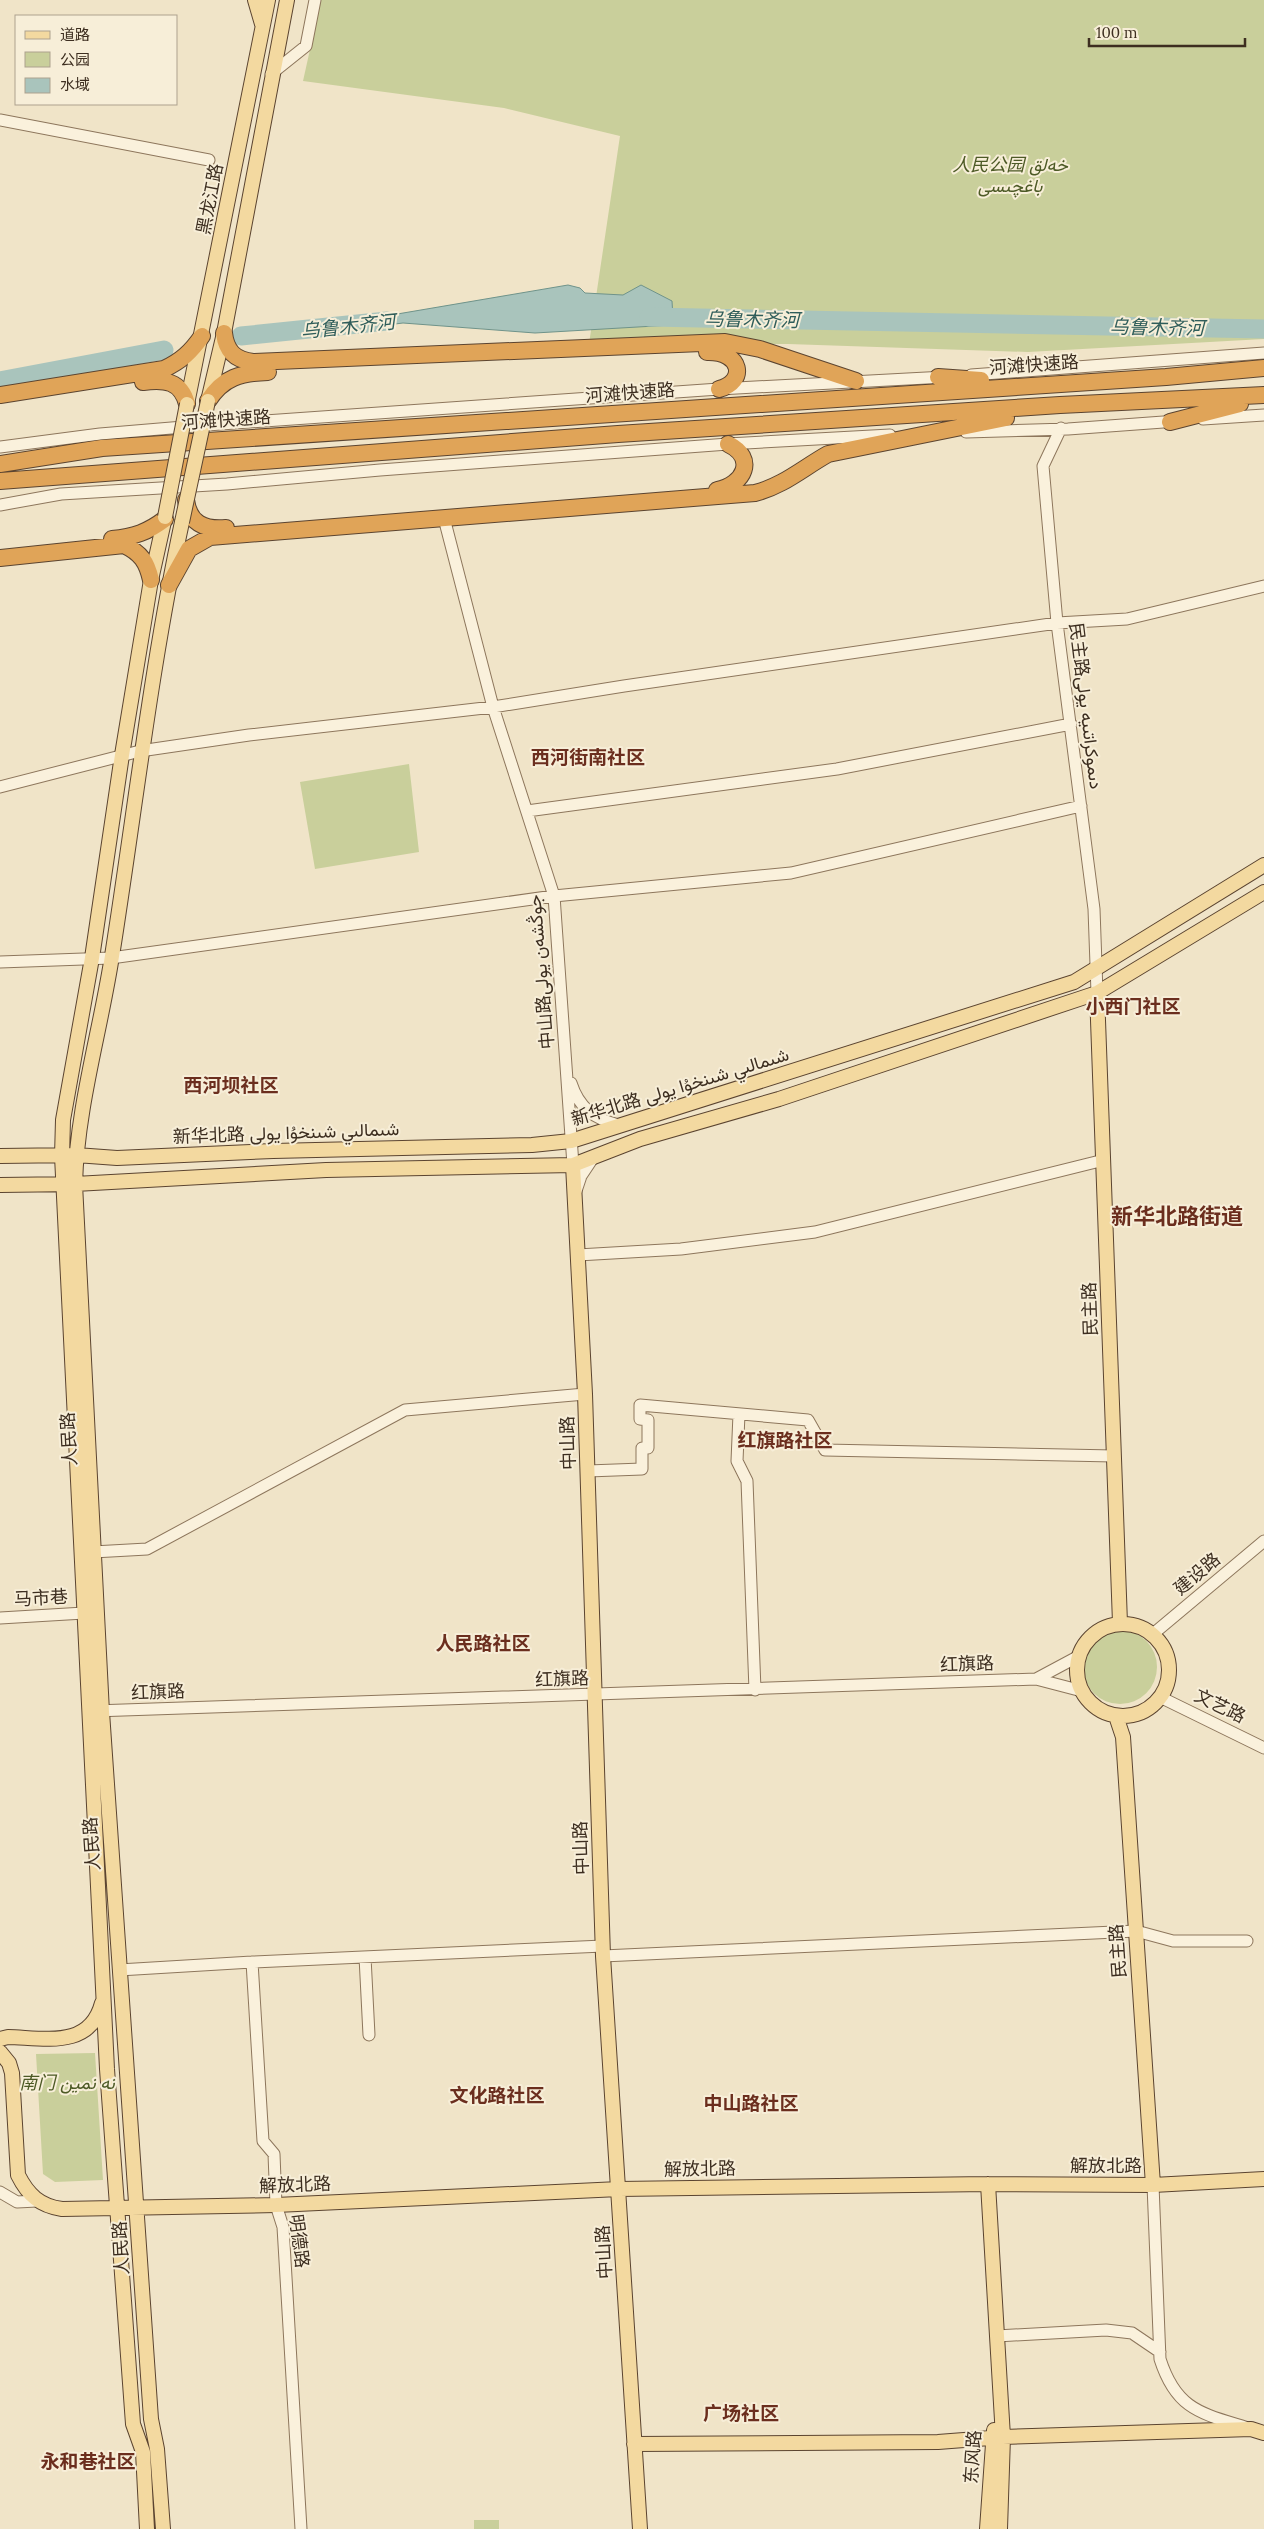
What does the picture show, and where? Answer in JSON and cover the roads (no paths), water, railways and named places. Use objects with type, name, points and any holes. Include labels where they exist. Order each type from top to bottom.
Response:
[{"type":"highway","points":[[224,333],[229,350],[236,357],[252,362],[725,342],[760,349],[856,381]]},
{"type":"highway","points":[[0,396],[164,369],[179,362],[192,350],[202,336]]},
{"type":"highway","points":[[208,401],[225,381],[249,373],[718,352],[730,356],[736,367],[734,379],[730,384],[719,390]]},
{"type":"highway","name":"河滩快速路","points":[[0,464],[112,448],[1166,377],[1264,368]]},
{"type":"highway","points":[[938,377],[1043,384]]},
{"type":"highway","points":[[0,403],[163,380],[180,388],[188,404]]},
{"type":"highway","points":[[0,480],[497,442],[1060,405],[1264,396]]},
{"type":"highway","points":[[1170,422],[1264,396]]},
{"type":"highway","points":[[168,585],[189,550],[210,537],[756,493],[773,488],[789,480],[803,467],[828,454],[935,433],[1060,405]]},
{"type":"highway","points":[[186,500],[191,516],[197,523],[213,529],[721,489],[734,485],[739,480],[744,466],[740,452],[728,444]]},
{"type":"highway","points":[[0,551],[131,538],[150,531],[165,518]]},
{"type":"highway","points":[[0,558],[124,545],[136,551],[143,558],[148,567],[151,580]]},
{"type":"main road","points":[[255,0],[263,27]]},
{"type":"main road","name":"黑龙江路","points":[[122,755],[151,580],[202,336],[268,0]]},
{"type":"main road","points":[[208,401],[224,333],[271,74],[287,0]]},
{"type":"main road","name":"人民路","points":[[163,2529],[157,2450],[151,2419],[119,1970],[96,1711],[84,1613],[69,1185],[76,1155],[78,1126],[112,958],[140,751],[168,585],[208,401]]},
{"type":"main road","name":"人民路","points":[[122,755],[92,958],[63,1120],[62,1156],[69,1185],[93,1552],[104,1987],[117,2207],[133,2424],[143,2452],[147,2529]]},
{"type":"main road","name":"新华北路 شىمالىي شىنخۇا يولى","points":[[0,1156],[76,1155],[117,1158],[272,1150],[532,1145],[571,1141],[1074,982],[1095,971],[1264,865]]},
{"type":"main road","points":[[0,1186],[69,1185],[326,1170],[573,1164],[640,1139],[779,1100],[1096,993],[1264,892]]},
{"type":"main road","name":"民主路","points":[[1096,993],[1104,1160],[1120,1623]]},
{"type":"main road","name":"中山路","points":[[573,1164],[588,1471],[603,1951],[640,2529]]},
{"type":"main road","points":[[1120,1623],[1132,1624],[1152,1634],[1162,1644],[1167,1657],[1169,1671],[1167,1685],[1152,1706],[1140,1713],[1116,1716],[1102,1711],[1090,1702],[1082,1691],[1077,1668],[1079,1656],[1085,1643],[1094,1633],[1106,1626],[1120,1623]]},
{"type":"main road","name":"民主路","points":[[1116,1716],[1123,1736],[1153,2185]]},
{"type":"main road","points":[[38,2201],[26,2190],[18,2175],[12,2073],[9,2054],[0,2042],[8,2036],[70,2038],[82,2033],[100,2013],[104,1987]]},
{"type":"main road","name":"解放北路","points":[[38,2201],[62,2209],[276,2205],[619,2189],[988,2184],[1153,2185],[1264,2179]]},
{"type":"main road","points":[[988,2184],[1000,2388],[998,2438]]},
{"type":"main road","points":[[634,2444],[938,2442],[998,2438],[1257,2431]]},
{"type":"main road","name":"东风路","points":[[987,2529],[998,2438]]},
{"type":"main road","name":"东风路","points":[[998,2438],[1000,2529]]},
{"type":"street","points":[[271,74],[306,46],[315,0]]},
{"type":"street","points":[[0,120],[209,160]]},
{"type":"street","points":[[0,447],[100,434],[207,425],[938,377],[1264,353]]},
{"type":"street","points":[[0,505],[61,494],[226,484],[380,470],[728,444],[1060,428],[1264,415]]},
{"type":"street","name":"民主路دىموكراتىيە يولى","points":[[1060,428],[1043,466],[1057,623],[1094,909],[1096,993]]},
{"type":"street","name":"中山路جوڭشەن يولى","points":[[445,522],[493,707],[554,896],[573,1164]]},
{"type":"street","points":[[0,787],[140,751],[249,735],[493,707],[1057,623],[1127,619],[1264,586]]},
{"type":"street","points":[[527,811],[837,769],[1070,724]]},
{"type":"street","points":[[0,962],[112,958],[554,896],[791,873],[1081,806]]},
{"type":"street","points":[[566,1066],[576,1097],[586,1111],[601,1121],[619,1125]]},
{"type":"street","points":[[575,1210],[575,1192],[593,1158]]},
{"type":"street","points":[[578,1255],[681,1250],[815,1232],[1104,1160]]},
{"type":"street","points":[[93,1552],[147,1549],[405,1410],[585,1394]]},
{"type":"street","points":[[588,1471],[642,1469],[642,1448],[648,1448],[648,1420],[640,1419],[640,1405],[808,1420],[825,1450],[1114,1456]]},
{"type":"street","points":[[739,1414],[737,1461],[746,1481],[755,1690]]},
{"type":"street","name":"建设路","points":[[1152,1634],[1264,1540]]},
{"type":"street","name":"马市巷","points":[[0,1618],[84,1613]]},
{"type":"street","points":[[1036,1679],[1079,1656]]},
{"type":"street","points":[[1036,1679],[1082,1691]]},
{"type":"street","name":"红旗路","points":[[96,1711],[595,1696],[1036,1679]]},
{"type":"street","name":"文艺路","points":[[1160,1697],[1264,1748]]},
{"type":"street","points":[[119,1970],[252,1962],[1136,1931],[1173,1941],[1248,1942]]},
{"type":"street","points":[[365,1958],[369,2036]]},
{"type":"street","name":"明德路","points":[[252,1962],[263,2141],[274,2154],[276,2205],[283,2227],[301,2529]]},
{"type":"street","points":[[1153,2185],[1160,2352],[1164,2373],[1181,2400],[1214,2417],[1257,2431]]},
{"type":"street","points":[[0,2192],[17,2202],[38,2201]]},
{"type":"street","points":[[997,2336],[1106,2330],[1132,2333],[1160,2352]]},
{"type":"water","points":[[568,285],[580,288],[585,293],[623,295],[641,285],[672,301],[672,325],[535,333],[403,323],[363,328],[362,320]]},
{"type":"waterway","name":"乌鲁木齐河","points":[[649,317],[1264,329]]},
{"type":"waterway","name":"乌鲁木齐河","points":[[241,336],[387,321]]},
{"type":"waterway","name":"乌鲁木齐河","points":[[0,381],[164,350]]},
{"type":"district","name":"西河街南社区","points":[[588,757]]},
{"type":"district","name":"小西门社区","points":[[1133,1006]]},
{"type":"district","name":"西河坝社区","points":[[231,1085]]},
{"type":"district","name":"新华北路街道","points":[[1177,1216]]},
{"type":"district","name":"红旗路社区","points":[[785,1440]]},
{"type":"district","name":"人民路社区","points":[[483,1643]]},
{"type":"district","name":"文化路社区","points":[[497,2095]]},
{"type":"district","name":"中山路社区","points":[[751,2103]]},
{"type":"district","name":"广场社区","points":[[741,2413]]},
{"type":"district","name":"永和巷社区","points":[[88,2461]]},
{"type":"park label","name":"人民公园 خەلق باغچىسى","points":[[1010,175]]},
{"type":"park label","name":"南门 نە نمين","points":[[67,2083]]}]
